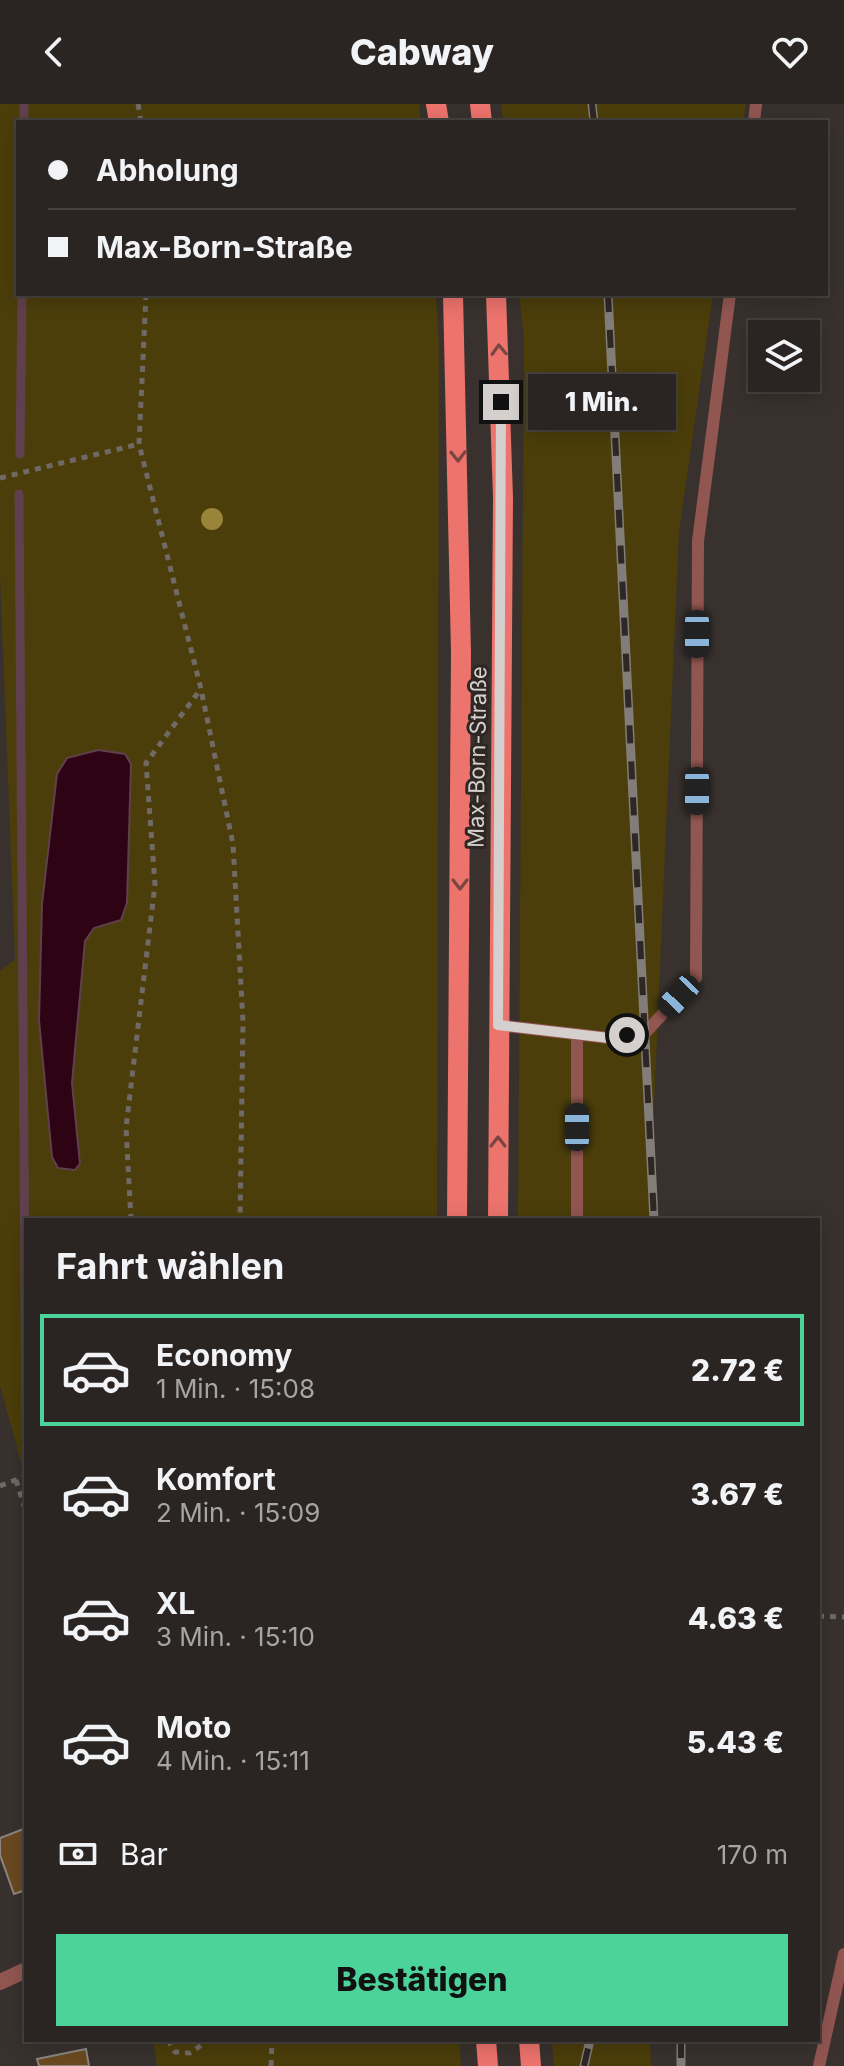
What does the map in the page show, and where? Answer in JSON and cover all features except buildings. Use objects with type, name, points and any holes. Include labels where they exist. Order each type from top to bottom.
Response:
[{"type":"main road","name":"Max-Born-Straße","points":[[453,296],[461,653],[457,1218]]},
{"type":"main road","name":"Max-Born-Straße","points":[[496,296],[503,497],[498,1218]]},
{"type":"main road","points":[[486,2042],[488,2066]]},
{"type":"main road","points":[[529,2042],[531,2066]]},
{"type":"street","points":[[0,1982],[24,1971]]},
{"type":"lane","points":[[498,1025],[609,1038],[645,1033],[696,978],[698,541],[730,296]]},
{"type":"lane","points":[[577,1034],[577,1218]]},
{"type":"lane","points":[[819,2066],[844,1954]]},
{"type":"path","points":[[146,296],[139,444],[201,689],[233,844],[243,1022],[240,1218]]},
{"type":"path","points":[[0,478],[139,444]]},
{"type":"path","points":[[131,1218],[126,1128],[155,884],[146,763],[201,689]]},
{"type":"path","points":[[0,1486],[24,1477]]},
{"type":"path","points":[[16,1480],[24,1506]]},
{"type":"path","points":[[820,1616],[844,1617]]},
{"type":"path","points":[[169,2042],[175,2052],[190,2053],[203,2042]]},
{"type":"path","points":[[271,2066],[272,2042]]},
{"type":"shaded area","points":[[0,104],[419,104],[421,120],[16,120],[16,296],[436,296],[439,346],[437,1218],[24,1218],[24,1473],[0,1386],[0,971],[15,959],[0,575]]},
{"type":"shaded area","points":[[501,104],[746,104],[743,120],[503,120]]},
{"type":"shaded area","points":[[519,296],[713,296],[679,532],[649,1218],[518,1218],[524,338]]},
{"type":"shaded area","points":[[98,750],[125,754],[131,764],[127,903],[121,920],[94,928],[85,941],[72,1083],[80,1164],[75,1170],[58,1168],[52,1157],[39,1020],[42,904],[57,774],[67,758]]},
{"type":"shaded area","points":[[153,2042],[459,2042],[461,2066],[157,2066]]},
{"type":"shaded area","points":[[552,2042],[650,2042],[651,2066],[554,2066]]},
{"type":"waterway","points":[[24,104],[24,120]]},
{"type":"waterway","points":[[20,454],[22,296]]},
{"type":"waterway","points":[[19,494],[25,1218]]},
{"type":"railway","points":[[592,104],[594,120]]},
{"type":"railway","points":[[608,296],[654,1218]]},
{"type":"railway","points":[[584,2066],[590,2042]]},
{"type":"railway","points":[[681,2042],[681,2066]]},
{"type":"route","points":[[501,402],[503,497],[498,1025],[609,1038],[627,1035]]}]
